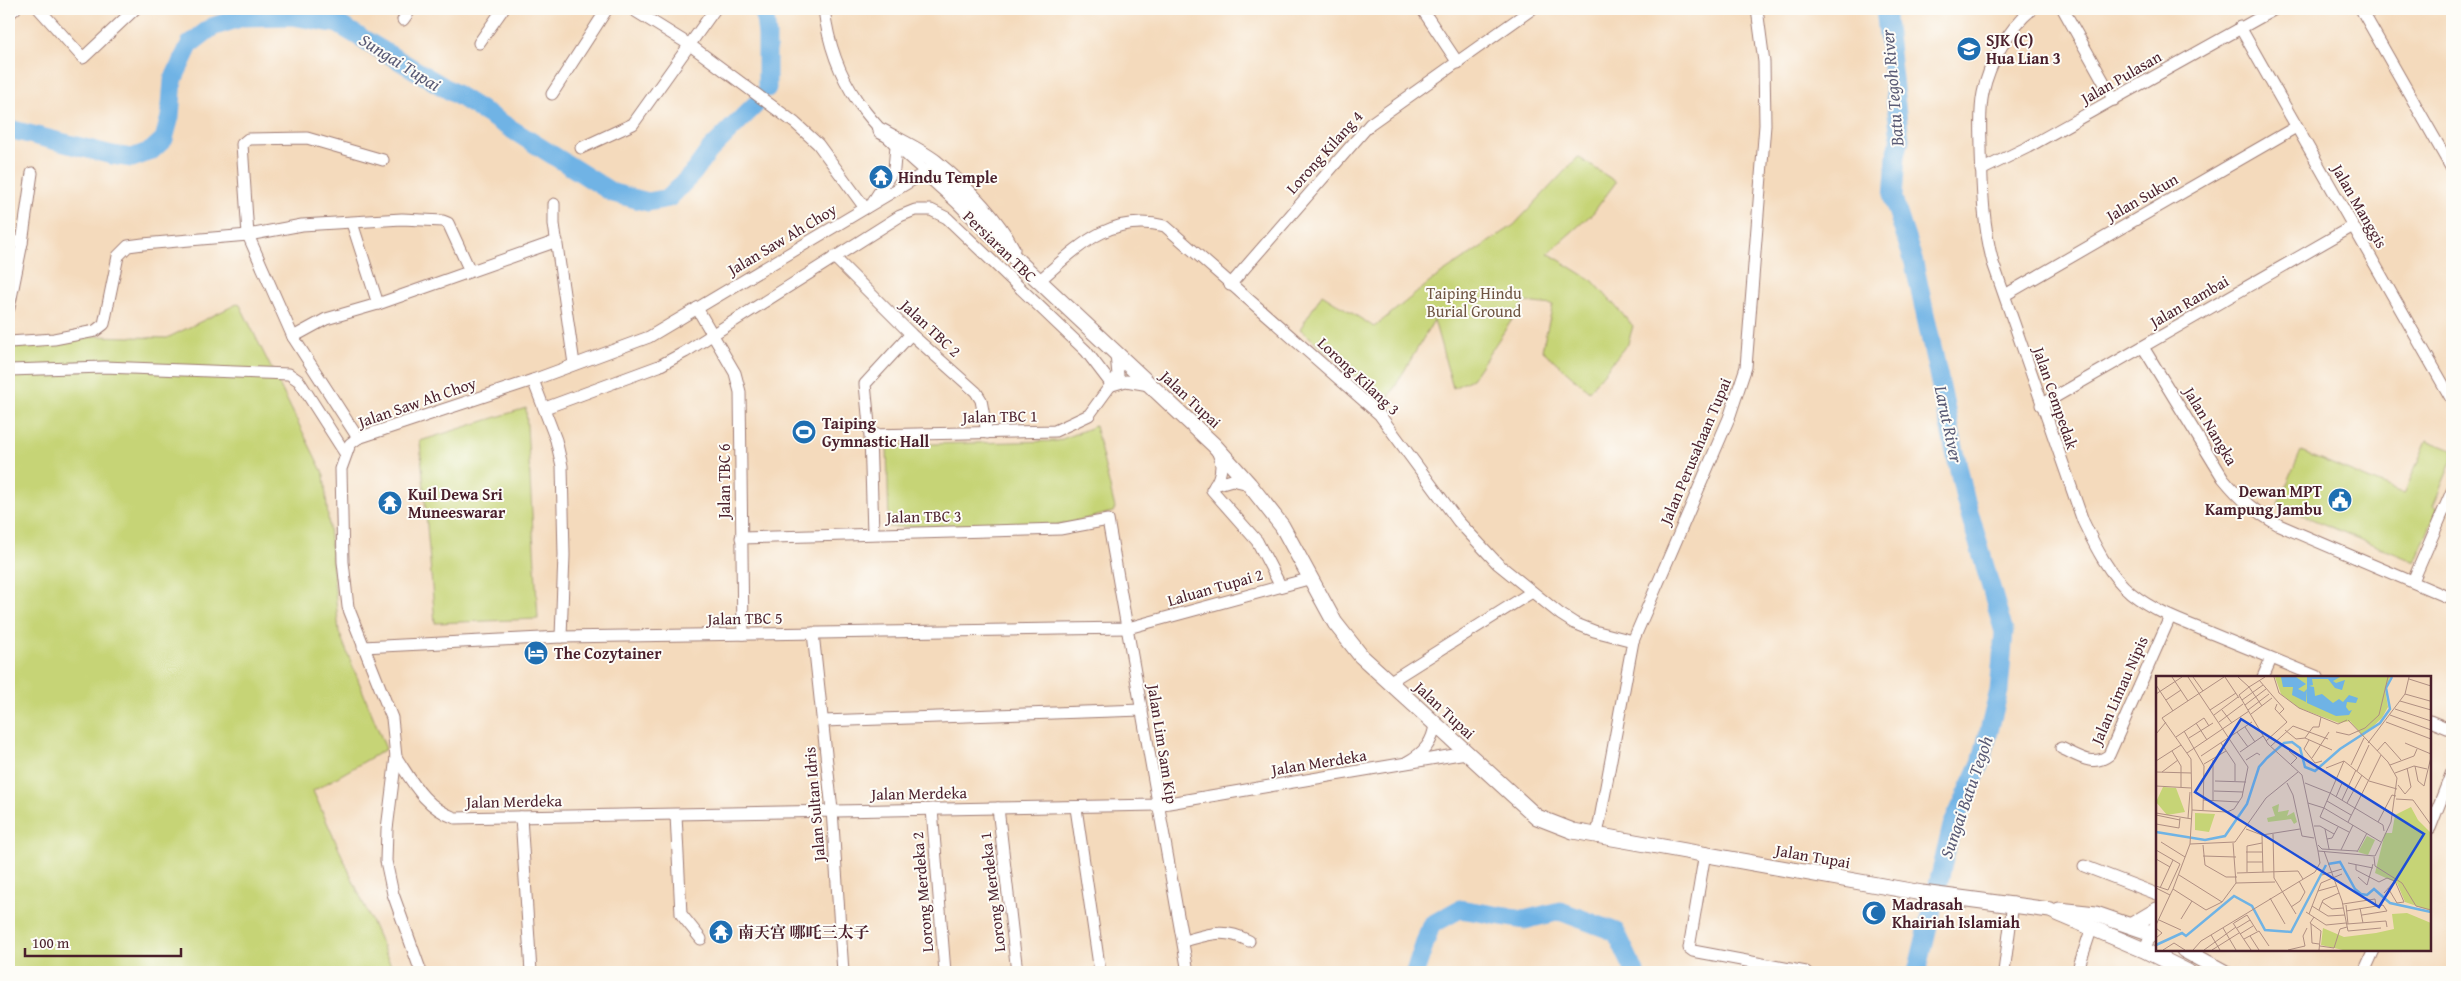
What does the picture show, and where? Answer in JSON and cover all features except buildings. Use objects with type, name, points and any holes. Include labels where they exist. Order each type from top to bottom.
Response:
[{"type":"main road","points":[[881,131],[934,162],[975,200],[1001,229],[1020,263]]},
{"type":"main road","name":"Jalan Tupai","points":[[926,172],[1116,355],[1214,445],[1249,484],[1282,526],[1347,640],[1389,682],[1537,817],[1564,829],[1597,835],[1915,891],[2013,903],[2050,910],[2144,950],[2188,972]]},
{"type":"main road","points":[[2050,910],[2080,911],[2155,929]]},
{"type":"main road","points":[[2132,925],[2156,911]]},
{"type":"main road","points":[[2186,951],[2224,972]]},
{"type":"street","points":[[9,14],[15,9]]},
{"type":"street","points":[[38,9],[84,58],[135,9]]},
{"type":"street","points":[[403,20],[411,9]]},
{"type":"street","points":[[479,43],[503,9]]},
{"type":"street","points":[[552,94],[607,9]]},
{"type":"street","points":[[632,9],[690,45],[795,123],[818,144],[868,206],[894,169],[896,146]]},
{"type":"street","points":[[581,148],[633,124],[715,9]]},
{"type":"street","name":"Jalan Tupai","points":[[824,9],[826,33],[837,68],[851,92],[881,131],[926,172]]},
{"type":"street","points":[[1422,9],[1458,63]]},
{"type":"street","name":"Lorong Kilang 4","points":[[1230,285],[1370,124],[1532,9]]},
{"type":"street","name":"Jalan Perusahaan Tupai","points":[[1597,835],[1633,641],[1730,418],[1746,366],[1765,125],[1764,62],[1758,9]]},
{"type":"street","name":"Jalan Cempedak","points":[[2032,9],[2006,38],[1990,70],[1983,92],[1980,116],[1985,234],[2041,405],[2070,487],[2093,542],[2130,592],[2170,617],[2316,676]]},
{"type":"street","points":[[2063,9],[2114,100]]},
{"type":"street","name":"Jalan Pulasan","points":[[1982,170],[2114,100],[2240,27],[2275,9]]},
{"type":"street","points":[[2361,9],[2448,150],[2452,169]]},
{"type":"street","name":"Jalan Manggis","points":[[2240,27],[2452,400]]},
{"type":"street","name":"Jalan Sukun","points":[[2005,295],[2296,126]]},
{"type":"street","points":[[358,438],[293,337],[248,235],[242,144],[245,140],[308,138],[384,160]]},
{"type":"street","name":"Jalan Saw Ah Choy","points":[[345,453],[350,444],[358,438],[533,380],[649,337],[926,172]]},
{"type":"street","points":[[9,308],[22,244],[32,173]]},
{"type":"street","points":[[554,204],[557,241],[574,364]]},
{"type":"street","name":"Persiaran TBC","points":[[545,408],[659,366],[713,335],[900,216],[915,210],[932,210],[947,218],[1086,351],[1112,385]]},
{"type":"street","points":[[9,342],[54,339],[94,331],[104,324],[115,263],[118,256],[128,246],[248,235],[302,225],[402,219],[446,222],[470,271]]},
{"type":"street","name":"Lorong Kilang 3","points":[[1039,281],[1077,248],[1096,235],[1122,224],[1149,222],[1165,226],[1379,414],[1458,521],[1498,564],[1574,623],[1594,631],[1633,641]]},
{"type":"street","points":[[352,223],[378,304]]},
{"type":"street","name":"Jalan Rambai","points":[[2041,405],[2352,226]]},
{"type":"street","points":[[9,240],[22,244]]},
{"type":"street","points":[[293,337],[326,319],[378,304],[557,241]]},
{"type":"street","name":"Jalan TBC 2","points":[[834,257],[911,334],[976,392],[981,400],[987,433]]},
{"type":"street","name":"Jalan TBC 6","points":[[697,308],[735,372],[740,392],[740,538],[743,634]]},
{"type":"street","points":[[873,533],[870,435],[866,384],[911,334]]},
{"type":"street","name":"Jalan Nangka","points":[[2143,347],[2223,478],[2239,498],[2257,514],[2279,526],[2452,598]]},
{"type":"street","points":[[1112,385],[1118,376],[1116,355]]},
{"type":"street","points":[[9,370],[104,368],[290,374],[299,381],[345,453],[341,469],[343,562],[348,607],[392,718],[396,757],[386,829],[386,861],[393,894],[421,972]]},
{"type":"street","points":[[533,380],[545,408],[562,466],[564,555],[561,636]]},
{"type":"street","points":[[1112,385],[1126,381],[1150,385]]},
{"type":"street","name":"Jalan TBC 1","points":[[870,435],[1055,431],[1089,415],[1112,385]]},
{"type":"street","points":[[1214,445],[1220,456],[1222,466],[1212,490],[1257,541],[1280,585]]},
{"type":"street","points":[[1215,485],[1232,480],[1249,484]]},
{"type":"street","points":[[2413,581],[2452,491]]},
{"type":"street","name":"Jalan TBC 3","points":[[740,538],[1060,529],[1108,520]]},
{"type":"street","name":"Jalan Lim Sam Kip","points":[[1108,520],[1188,972]]},
{"type":"street","name":"Laluan Tupai 2","points":[[1128,628],[1280,585],[1312,578]]},
{"type":"street","points":[[1389,682],[1532,592]]},
{"type":"street","name":"Jalan Limau Nipis","points":[[2061,748],[2094,762],[2103,760],[2109,755],[2170,617]]},
{"type":"street","name":"Jalan TBC 5","points":[[363,647],[561,636],[1128,628]]},
{"type":"street","name":"Jalan Sultan Idris","points":[[813,633],[832,810],[843,972]]},
{"type":"street","points":[[2263,676],[2271,658]]},
{"type":"street","points":[[823,720],[1142,710]]},
{"type":"street","points":[[2431,721],[2452,730]]},
{"type":"street","points":[[1402,765],[1416,757],[1426,748],[1434,737],[1435,724]]},
{"type":"street","name":"Jalan Merdeka","points":[[396,757],[423,798],[439,812],[455,818],[1157,805],[1466,753]]},
{"type":"street","points":[[2431,825],[2452,772]]},
{"type":"street","name":"Lorong Merdeka 1","points":[[998,808],[1017,972]]},
{"type":"street","points":[[1076,808],[1100,972]]},
{"type":"street","name":"Lorong Merdeka 2","points":[[932,810],[945,972]]},
{"type":"street","points":[[676,815],[681,914],[701,938]]},
{"type":"street","points":[[521,817],[531,972]]},
{"type":"street","points":[[1705,853],[1689,948],[1693,951],[1806,972]]},
{"type":"street","points":[[2084,866],[2156,894]]},
{"type":"street","points":[[2004,972],[2013,903]]},
{"type":"street","points":[[2077,972],[2092,928]]},
{"type":"street","points":[[2144,950],[2155,929]]},
{"type":"street","points":[[1184,941],[1216,933],[1233,933],[1249,941]]},
{"type":"street","points":[[2364,972],[2374,951]]},
{"type":"green space","name":"Taiping Hindu Burial Ground","points":[[1578,157],[1616,182],[1593,213],[1548,253],[1593,281],[1633,326],[1628,343],[1589,391],[1542,350],[1553,305],[1524,302],[1472,379],[1453,388],[1434,320],[1386,402],[1300,329],[1322,294],[1374,327],[1435,278],[1514,225]]},
{"type":"green space","points":[[239,303],[324,475],[339,632],[386,749],[313,791],[394,972],[9,972],[9,346],[20,347],[65,343],[95,336],[167,338]]},
{"type":"green space","points":[[526,408],[538,619],[435,623],[420,441]]},
{"type":"green space","points":[[1095,426],[1115,508],[1113,512],[1060,525],[889,527],[887,445],[1057,441]]},
{"type":"green space","points":[[2427,440],[2452,450],[2452,460],[2433,506],[2438,508],[2415,562],[2278,505],[2301,451],[2404,494]]},
{"type":"waterway","points":[[764,9],[767,35],[767,88]]},
{"type":"waterway","name":"Larut River","points":[[1885,9],[1900,139],[1896,156],[1893,198],[1914,263],[1965,498],[2004,632],[1999,691],[1981,763],[1952,826],[1917,972]]},
{"type":"waterway","name":"Sungai Tupai","points":[[9,129],[112,155],[132,158],[151,151],[164,139],[170,117],[173,80],[190,44],[212,27],[243,17],[292,16],[338,24],[457,95],[613,193],[648,202],[669,198],[693,173],[709,151],[755,105]]},
{"type":"waterway","name":"Sungai Batu Tegoh","points":[[1415,972],[1431,925],[1460,909],[1524,920],[1560,911],[1616,932],[1635,972]]},
{"type":"place","name":"SJK (C) Hua Lian 3","points":[[1969,49]]},
{"type":"place","name":"Hindu Temple","points":[[881,177]]},
{"type":"place","name":"Taiping Gymnastic Hall","points":[[804,432]]},
{"type":"place","name":"Dewan MPT Kampung Jambu","points":[[2340,500]]},
{"type":"place","name":"Kuil Dewa Sri Muneeswarar","points":[[390,503]]},
{"type":"place","name":"The Cozytainer","points":[[536,653]]},
{"type":"place","name":"Madrasah Khairiah Islamiah","points":[[1874,913]]},
{"type":"place","name":"南天宫 哪吒三太子","points":[[721,932]]},
{"type":"water label","name":"Batu Tegoh River","points":[[1892,88]]}]
